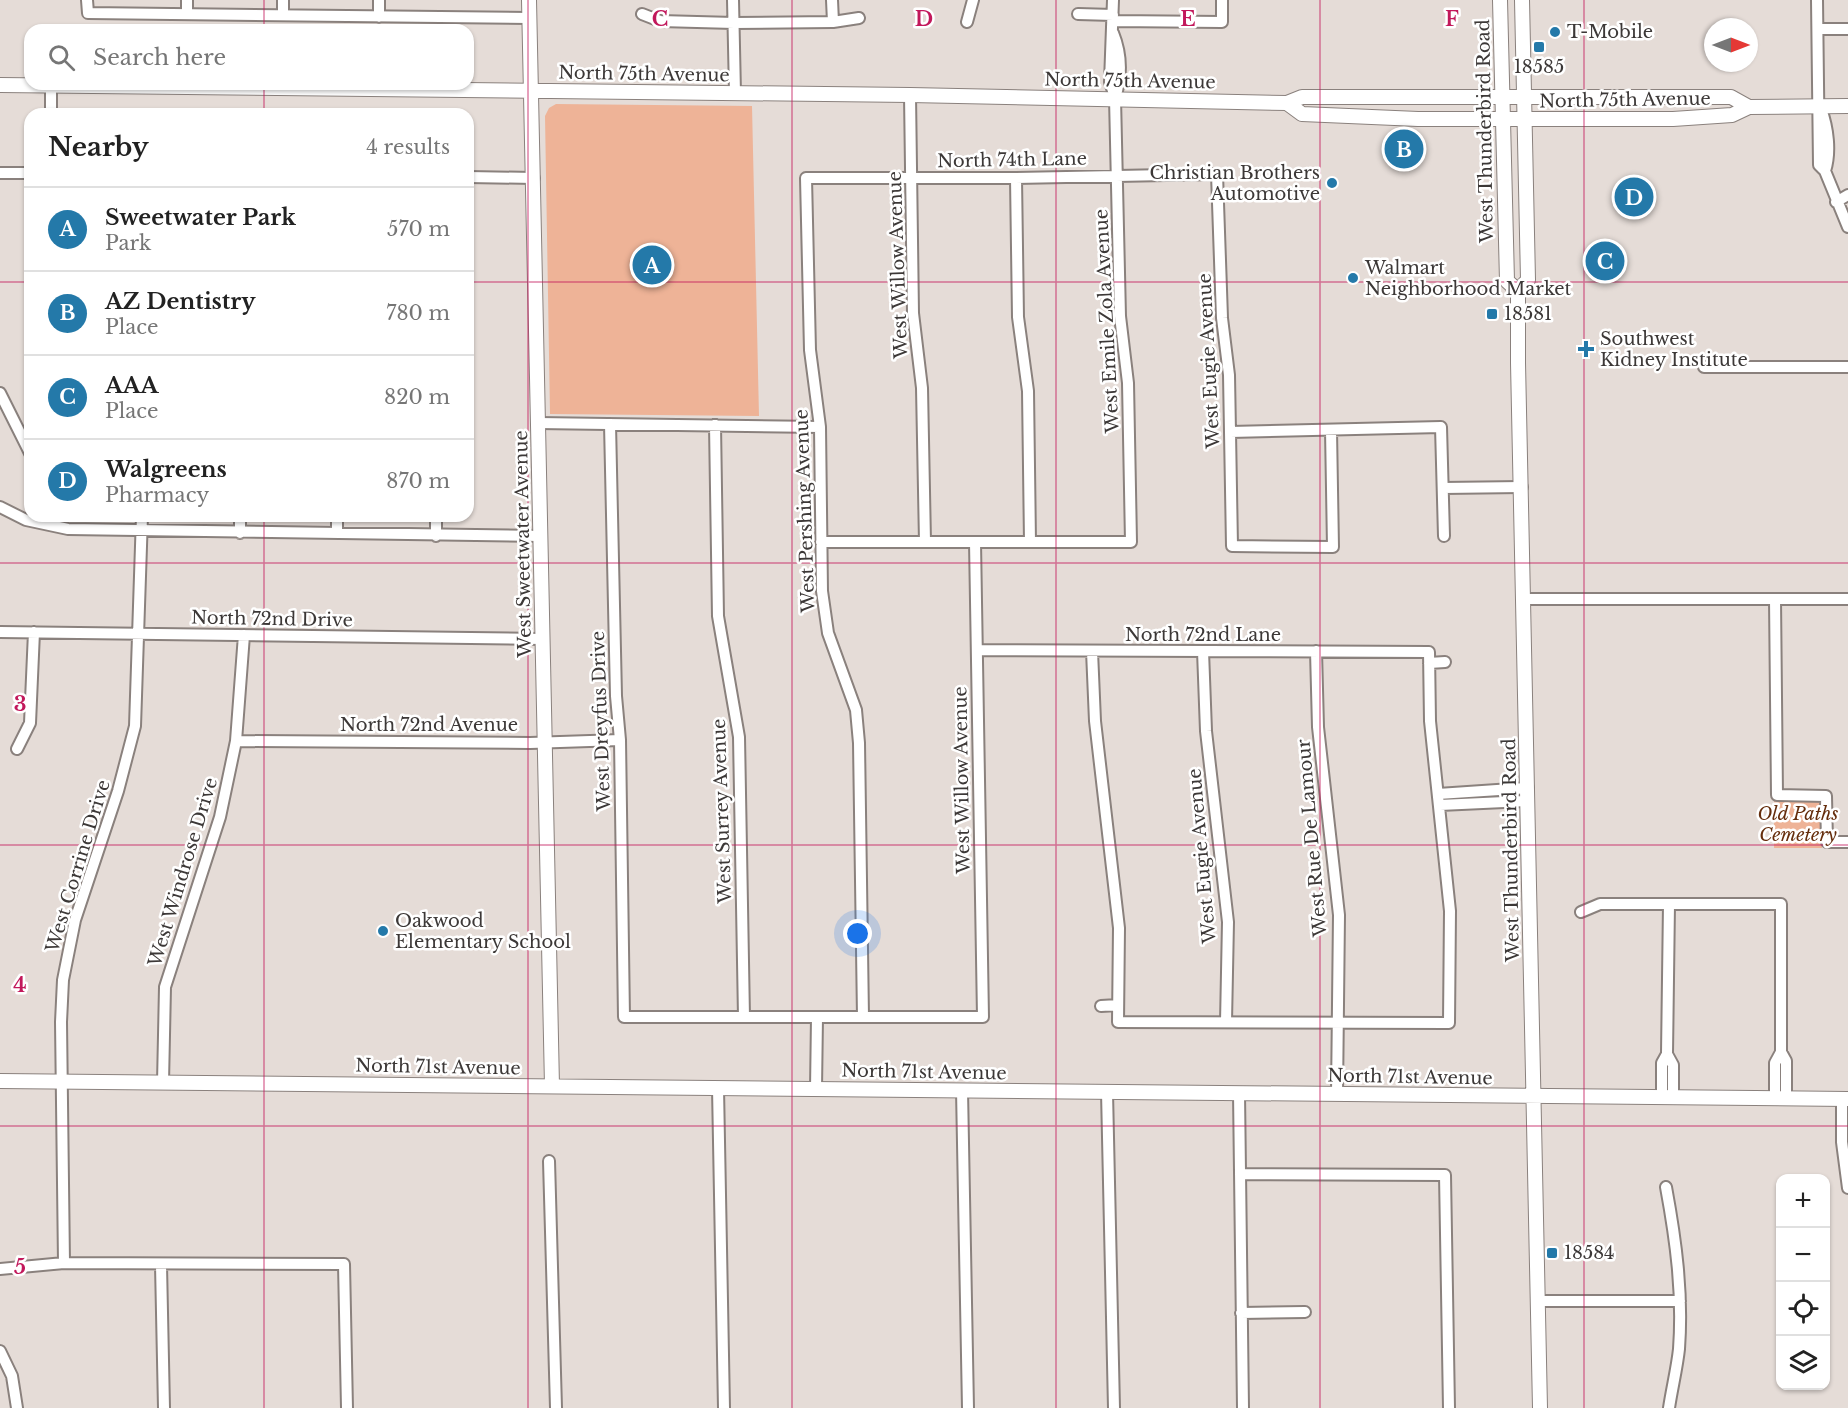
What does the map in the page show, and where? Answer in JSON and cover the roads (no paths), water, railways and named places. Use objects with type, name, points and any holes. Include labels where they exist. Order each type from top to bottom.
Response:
[{"type":"main road","name":"West Sweetwater Avenue","points":[[529,0],[552,1086]]},
{"type":"main road","name":"West Thunderbird Road","points":[[1500,0],[1507,281],[1508,285],[1518,291]]},
{"type":"main road","name":"West Thunderbird Road","points":[[1522,0],[1528,280],[1518,291],[1539,1408]]},
{"type":"main road","name":"North 75th Avenue","points":[[0,85],[24,85]]},
{"type":"main road","name":"North 75th Avenue","points":[[435,90],[1115,98],[1287,103],[1302,97],[1731,97],[1749,107]]},
{"type":"main road","name":"North 75th Avenue","points":[[1287,103],[1302,114],[1503,120],[1673,119],[1732,116],[1749,107],[1848,106]]},
{"type":"main road","name":"North 71st Avenue","points":[[0,1081],[1845,1099]]},
{"type":"street","points":[[87,0],[88,13],[529,18]]},
{"type":"street","points":[[187,0],[187,14]]},
{"type":"street","points":[[283,0],[284,15]]},
{"type":"street","points":[[379,0],[379,16]]},
{"type":"street","points":[[733,0],[735,93]]},
{"type":"street","points":[[832,0],[833,22]]},
{"type":"street","points":[[967,22],[973,0]]},
{"type":"street","name":"West Emile Zola Avenue","points":[[1030,542],[1131,542],[1128,382],[1120,316],[1115,98],[1110,82],[1113,0]]},
{"type":"street","points":[[1078,14],[1113,18],[1222,22],[1222,0]]},
{"type":"street","points":[[1817,0],[1820,106],[1818,152],[1820,165],[1825,171],[1848,227]]},
{"type":"street","points":[[642,14],[660,21],[734,23],[833,22],[859,18]]},
{"type":"street","points":[[1818,29],[1848,28]]},
{"type":"street","points":[[51,90],[51,108]]},
{"type":"street","name":"West Willow Avenue","points":[[910,95],[913,313],[922,388],[925,542]]},
{"type":"street","points":[[0,173],[24,173]]},
{"type":"street","name":"North 74th Lane","points":[[806,178],[1016,178],[1117,174],[1217,174]]},
{"type":"street","name":"West Eugie Avenue","points":[[1217,174],[1221,298],[1229,375],[1232,546],[1333,547],[1331,430]]},
{"type":"street","points":[[474,177],[534,178]]},
{"type":"street","name":"West Pershing Avenue","points":[[806,178],[810,350],[820,427],[822,591],[828,633],[856,710],[863,1017]]},
{"type":"street","points":[[821,542],[1030,542],[1028,391],[1018,317],[1016,178]]},
{"type":"street","points":[[1836,201],[1848,195]]},
{"type":"street","points":[[1704,368],[1848,367]]},
{"type":"street","points":[[0,393],[24,441]]},
{"type":"street","points":[[538,423],[820,427]]},
{"type":"street","name":"West Dreyfus Drive","points":[[610,424],[616,696],[620,740],[624,1017],[744,1017]]},
{"type":"street","name":"West Surrey Avenue","points":[[715,425],[718,616],[739,737],[744,1017]]},
{"type":"street","points":[[1230,432],[1441,427],[1444,536]]},
{"type":"street","points":[[1443,488],[1522,487]]},
{"type":"street","points":[[0,507],[24,515]]},
{"type":"street","points":[[45,522],[68,530],[541,536]]},
{"type":"street","name":"West Corrine Drive","points":[[64,1263],[61,1006],[66,957],[131,745],[138,702],[142,522]]},
{"type":"street","points":[[240,522],[240,533]]},
{"type":"street","points":[[337,522],[337,533]]},
{"type":"street","points":[[436,522],[436,536]]},
{"type":"street","name":"West Willow Avenue","points":[[863,1017],[983,1017],[975,542]]},
{"type":"street","points":[[1524,599],[1848,599]]},
{"type":"street","points":[[1775,599],[1778,795],[1826,796],[1827,842],[1848,842]]},
{"type":"street","name":"North 72nd Drive","points":[[0,632],[543,639]]},
{"type":"street","points":[[16,748],[30,723],[34,632]]},
{"type":"street","name":"West Windrose Drive","points":[[164,1083],[165,987],[220,817],[236,741],[244,635]]},
{"type":"street","name":"North 72nd Lane","points":[[977,650],[1316,651],[1429,657],[1445,662]]},
{"type":"street","points":[[1092,651],[1095,721],[1119,928],[1118,1022],[1449,1023],[1450,911],[1430,721],[1429,657]]},
{"type":"street","name":"West Eugie Avenue","points":[[1203,651],[1205,722],[1227,911],[1226,1022]]},
{"type":"street","name":"West Rue De Lamour","points":[[1316,651],[1317,717],[1340,915],[1337,1094]]},
{"type":"street","name":"North 72nd Avenue","points":[[236,741],[545,742],[620,740]]},
{"type":"street","points":[[1439,800],[1528,795]]},
{"type":"street","points":[[1581,912],[1600,904],[1781,904],[1781,1052],[1786,1061],[1780,1074],[1780,1099]]},
{"type":"street","points":[[1668,1098],[1668,1072],[1673,1065],[1667,1054],[1669,904]]},
{"type":"street","points":[[1101,1006],[1118,1005]]},
{"type":"street","points":[[744,1017],[863,1017]]},
{"type":"street","points":[[816,1017],[816,1089]]},
{"type":"street","points":[[718,1088],[724,1408]]},
{"type":"street","points":[[962,1090],[968,1408]]},
{"type":"street","points":[[1107,1092],[1114,1408]]},
{"type":"street","points":[[1239,1093],[1243,1408]]},
{"type":"street","points":[[1845,1099],[1842,1142],[1848,1188]]},
{"type":"street","points":[[549,1161],[556,1408]]},
{"type":"street","points":[[1240,1174],[1445,1175],[1449,1408]]},
{"type":"street","points":[[1666,1187],[1679,1257],[1680,1301],[1679,1350],[1669,1408]]},
{"type":"street","points":[[0,1269],[64,1263],[344,1264],[347,1408]]},
{"type":"street","points":[[161,1264],[164,1408]]},
{"type":"street","points":[[1537,1301],[1680,1301]]},
{"type":"street","points":[[1241,1313],[1305,1312]]},
{"type":"street","points":[[0,1351],[12,1376],[16,1408]]},
{"type":"place","name":"T-Mobile","points":[[1555,32]]},
{"type":"place","name":"18585","points":[[1539,47]]},
{"type":"place","name":"AZ Dentistry","points":[[1404,149]]},
{"type":"place","name":"Christian Brothers Automotive","points":[[1332,183]]},
{"type":"place","name":"Walgreens","points":[[1634,197]]},
{"type":"place","name":"AAA","points":[[1605,261]]},
{"type":"place","name":"Sweetwater Park","points":[[652,265]]},
{"type":"place","name":"Walmart Neighborhood Market","points":[[1353,278]]},
{"type":"place","name":"18581","points":[[1492,314]]},
{"type":"place","name":"Southwest Kidney Institute","points":[[1586,349]]},
{"type":"place","name":"Oakwood Elementary School","points":[[383,931]]},
{"type":"place","name":"18584","points":[[1552,1253]]},
{"type":"park label","name":"Old Paths Cemetery","points":[[1798,824]]}]
